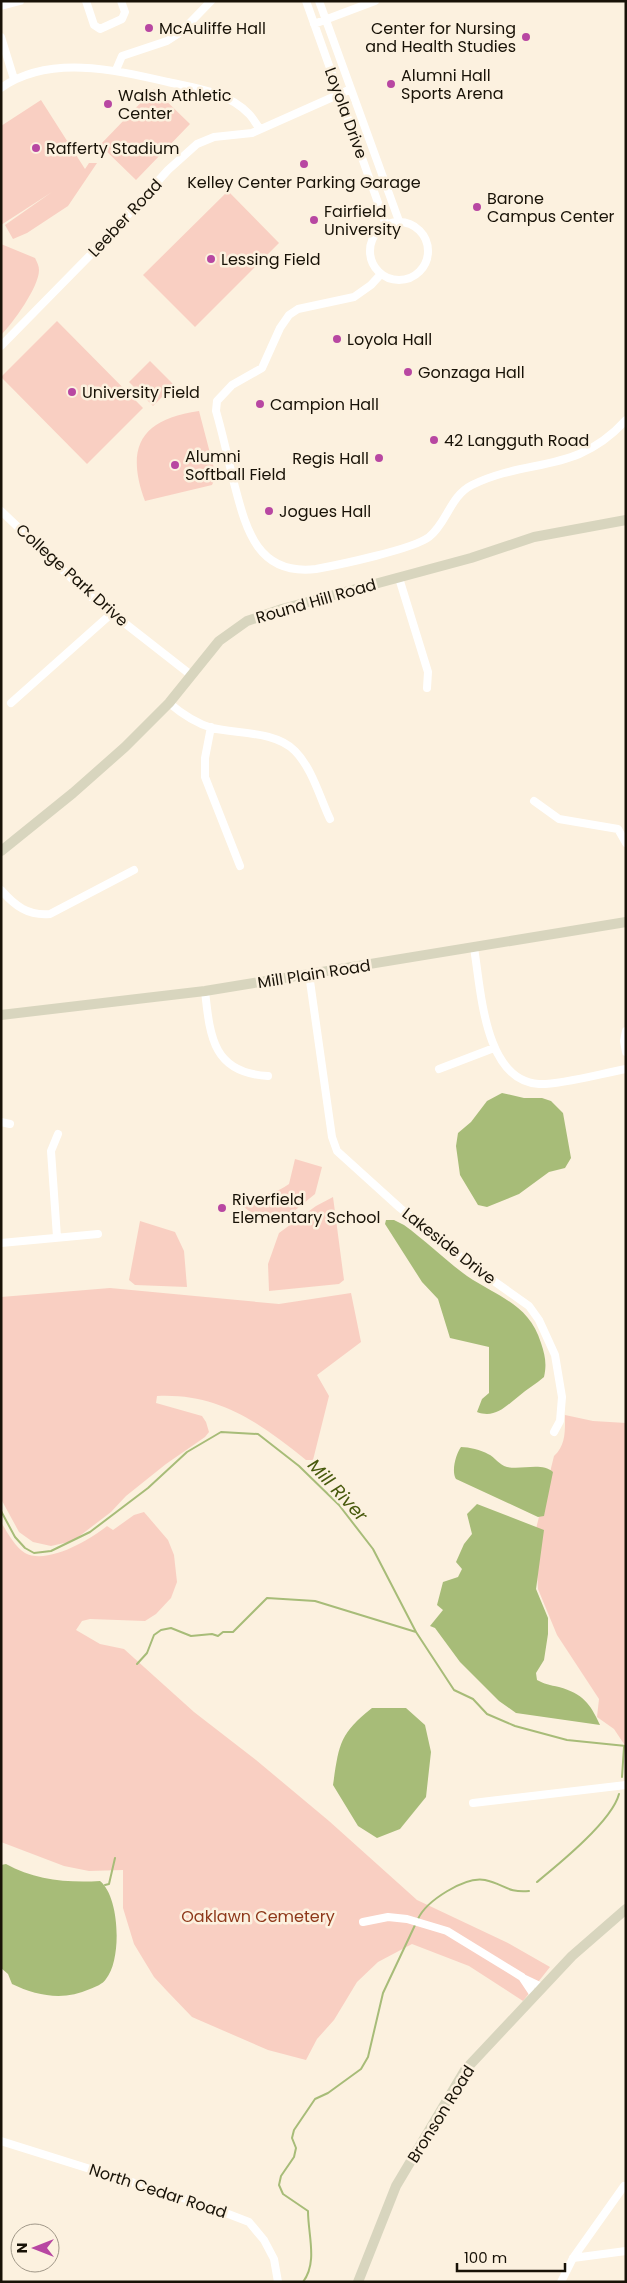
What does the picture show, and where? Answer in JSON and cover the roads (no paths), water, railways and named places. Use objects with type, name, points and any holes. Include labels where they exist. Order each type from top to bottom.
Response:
[{"type":"main road","name":"Round Hill Road","points":[[1,851],[73,793],[169,703],[219,641],[247,621],[282,609],[399,578],[541,535],[626,520]]},
{"type":"main road","name":"Mill Plain Road","points":[[1,1015],[205,992],[626,922]]},
{"type":"main road","name":"Bronson Road","points":[[358,2282],[396,2186],[465,2070],[572,1956],[626,1909]]},
{"type":"street","points":[[1,6],[20,1]]},
{"type":"street","points":[[86,1],[94,25],[100,28],[125,16],[121,1]]},
{"type":"street","points":[[116,70],[122,56],[167,41],[187,26],[211,1]]},
{"type":"street","name":"Loyola Drive","points":[[306,1],[386,224]]},
{"type":"street","name":"Loyola Drive","points":[[319,1],[399,222]]},
{"type":"street","points":[[314,24],[375,1]]},
{"type":"street","points":[[1,37],[14,79]]},
{"type":"street","points":[[1,88],[14,79],[44,71],[86,68],[116,70],[211,91],[245,111],[260,129]]},
{"type":"street","name":"Leeber Road","points":[[1,346],[107,238],[188,151],[206,140],[252,133],[351,89]]},
{"type":"street","points":[[399,222],[410,223],[419,229],[425,237],[428,246],[426,261],[418,274],[410,279],[390,279],[381,274],[370,258],[370,249],[377,232],[386,224],[399,222]]},
{"type":"street","points":[[381,274],[371,285],[354,297],[298,309],[288,315],[262,368],[232,385],[217,402],[216,412],[249,536],[268,558],[290,569],[302,571],[332,566],[414,544],[429,537],[460,492],[496,476],[582,454],[602,442],[626,420]]},
{"type":"street","name":"College Park Drive","points":[[1,511],[90,596],[191,675]]},
{"type":"street","points":[[399,578],[428,672],[428,688]]},
{"type":"street","points":[[12,703],[112,614]]},
{"type":"street","points":[[169,703],[187,717],[211,728],[270,738],[290,747],[302,762],[330,820]]},
{"type":"street","points":[[211,728],[205,758],[204,777],[240,866]]},
{"type":"street","points":[[534,801],[559,819],[618,829],[626,842]]},
{"type":"street","points":[[1,890],[22,910],[36,914],[50,914],[134,870]]},
{"type":"street","points":[[474,948],[485,1011],[494,1048],[507,1069],[534,1084],[547,1084],[626,1069]]},
{"type":"street","name":"Lakeside Drive","points":[[309,974],[332,1137],[337,1151],[400,1208],[528,1306],[547,1334],[555,1355],[562,1397],[560,1421],[554,1432]]},
{"type":"street","points":[[205,992],[212,1039],[219,1054],[226,1062],[243,1072],[268,1076]]},
{"type":"street","points":[[626,1031],[624,1041],[626,1052]]},
{"type":"street","points":[[439,1069],[494,1048]]},
{"type":"street","points":[[57,1237],[51,1152],[58,1134]]},
{"type":"street","points":[[1,1243],[98,1234]]},
{"type":"street","points":[[473,1803],[626,1785]]},
{"type":"street","points":[[363,1922],[388,1917],[423,1922],[447,1931],[522,1977],[542,1987]]},
{"type":"street","points":[[522,1977],[534,1996]]},
{"type":"street","name":"North Cedar Road","points":[[1,2141],[205,2205],[249,2222],[264,2240],[274,2259],[278,2282]]},
{"type":"street","points":[[561,2282],[573,2258],[625,2188]]},
{"type":"street","points":[[573,2258],[626,2251]]},
{"type":"waterway","name":"Mill River","points":[[1,1511],[15,1537],[25,1548],[34,1553],[51,1551],[90,1532],[148,1488],[187,1452],[221,1432],[258,1434],[299,1466],[339,1505],[373,1549],[416,1632],[454,1690],[473,1699],[487,1714],[515,1726],[567,1740],[626,1746]]},
{"type":"waterway","points":[[137,1664],[147,1653],[154,1635],[161,1630],[171,1628],[191,1636],[212,1634],[218,1636],[223,1632],[233,1632],[267,1598],[315,1601],[416,1632]]},
{"type":"waterway","points":[[622,1777],[624,1747]]},
{"type":"waterway","points":[[537,1882],[596,1829],[614,1805],[619,1794]]},
{"type":"waterway","points":[[105,1885],[109,1884],[115,1858]]},
{"type":"waterway","points":[[418,1919],[422,1912],[437,1898],[467,1882],[485,1880],[516,1891],[529,1891]]},
{"type":"waterway","points":[[303,2282],[308,2274],[311,2257],[308,2211],[283,2194],[279,2185],[281,2176],[294,2157],[296,2148],[292,2138],[294,2130],[315,2099],[328,2093],[361,2069],[368,2057],[383,1993],[416,1923]]},
{"type":"place","name":"McAuliffe Hall","points":[[149,28]]},
{"type":"place","name":"Center for Nursing and Health Studies","points":[[526,37]]},
{"type":"place","name":"Alumni Hall Sports Arena","points":[[391,84]]},
{"type":"place","name":"Walsh Athletic Center","points":[[108,104]]},
{"type":"place","name":"Rafferty Stadium","points":[[36,148]]},
{"type":"place","name":"Kelley Center Parking Garage","points":[[304,164]]},
{"type":"place","name":"Barone Campus Center","points":[[477,207]]},
{"type":"place","name":"Fairfield University","points":[[314,220]]},
{"type":"place","name":"Lessing Field","points":[[211,259]]},
{"type":"place","name":"Loyola Hall","points":[[337,339]]},
{"type":"place","name":"Gonzaga Hall","points":[[408,372]]},
{"type":"place","name":"University Field","points":[[72,392]]},
{"type":"place","name":"Campion Hall","points":[[260,404]]},
{"type":"place","name":"42 Langguth Road","points":[[434,440]]},
{"type":"place","name":"Regis Hall","points":[[379,458]]},
{"type":"place","name":"Alumni Softball Field","points":[[175,465]]},
{"type":"place","name":"Jogues Hall","points":[[269,511]]},
{"type":"place","name":"Riverfield Elementary School","points":[[222,1208]]},
{"type":"park label","name":"Oaklawn Cemetery","points":[[258,1916]]}]
